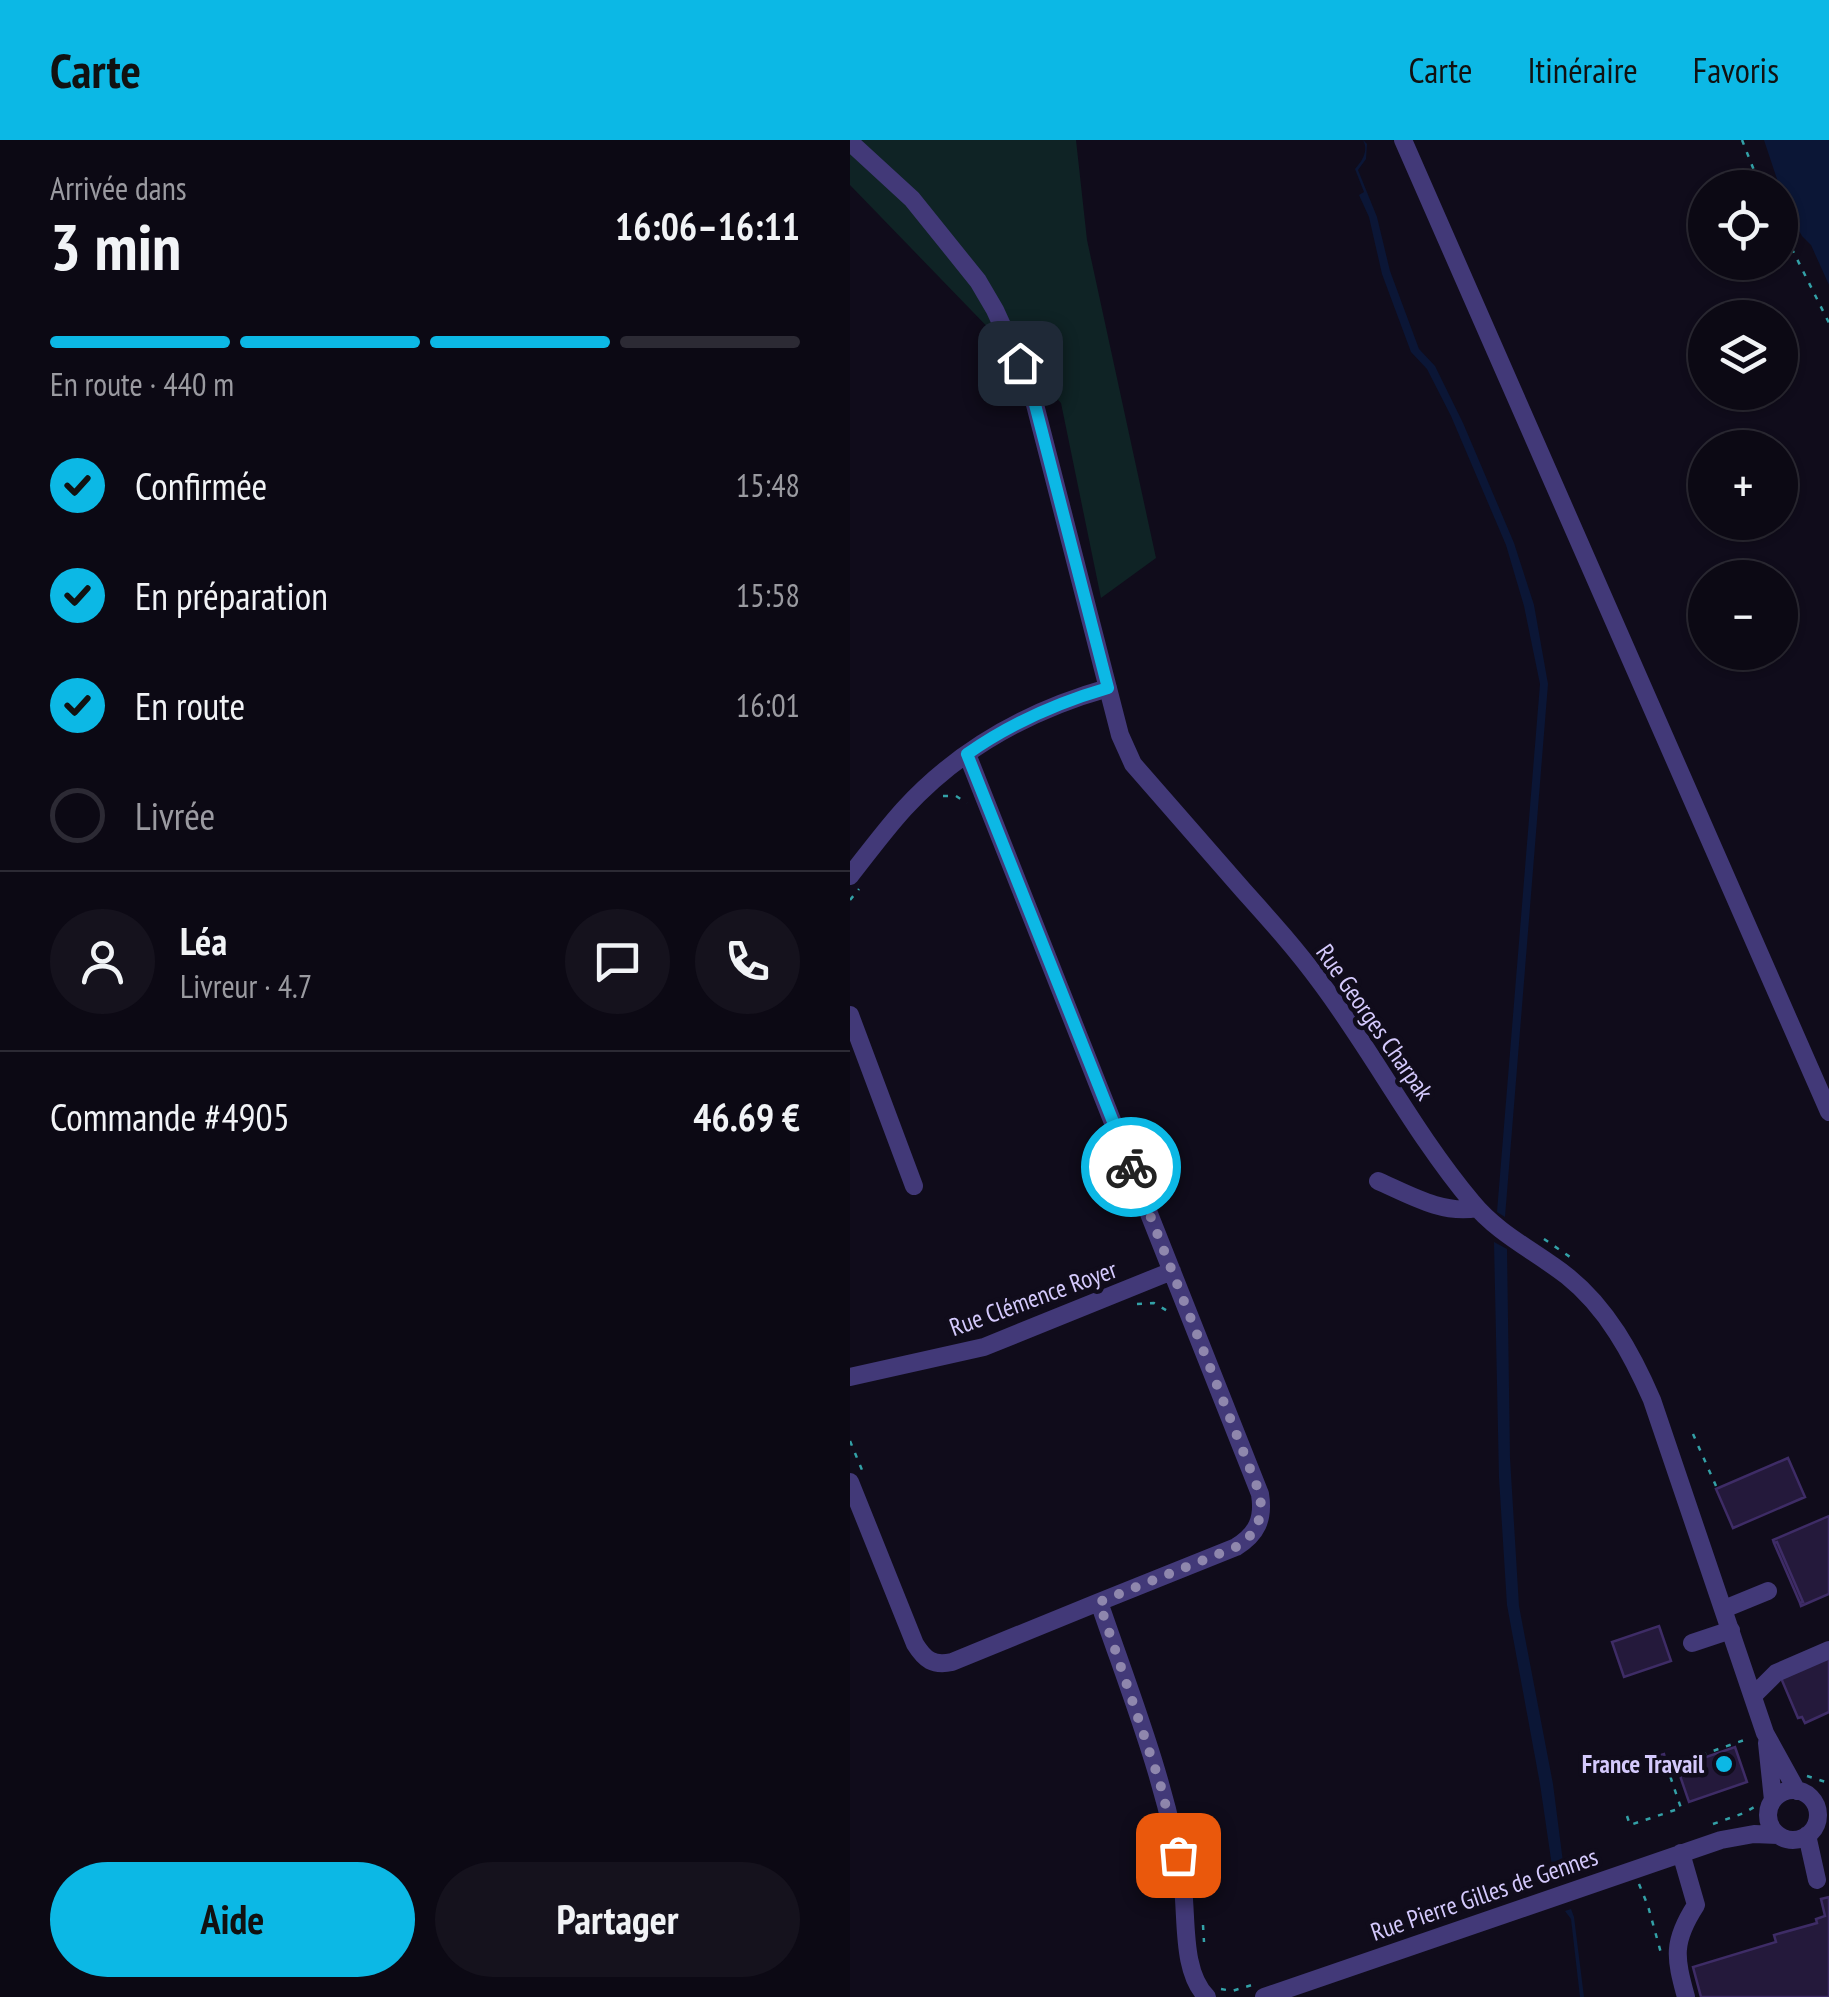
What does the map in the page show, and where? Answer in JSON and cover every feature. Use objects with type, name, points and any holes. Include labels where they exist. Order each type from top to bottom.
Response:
[{"type":"street","points":[[1404,140],[1829,1112]]},
{"type":"street","name":"Rue Georges Charpak","points":[[850,142],[912,199],[978,281],[996,310],[1031,389],[1120,735],[1133,764],[1320,982],[1440,1161],[1477,1208],[1490,1223],[1534,1251],[1587,1294],[1635,1361],[1754,1696],[1767,1805]]},
{"type":"street","points":[[850,876],[906,807],[967,754],[1046,708],[1108,688]]},
{"type":"street","points":[[857,1479],[915,1644],[931,1662],[940,1664],[1236,1547],[1256,1530],[1260,1519],[1260,1494],[967,754]]},
{"type":"street","points":[[850,1015],[914,1186]]},
{"type":"street","points":[[1378,1181],[1441,1207],[1477,1208]]},
{"type":"street","name":"Rue Clémence Royer","points":[[850,1378],[984,1347],[1172,1271]]},
{"type":"street","points":[[1724,1608],[1768,1591]]},
{"type":"street","points":[[1099,1602],[1168,1810],[1182,1884],[1191,1972],[1196,1984],[1211,1991]]},
{"type":"street","points":[[1692,1643],[1731,1630]]},
{"type":"street","points":[[1754,1696],[1776,1673],[1829,1650]]},
{"type":"street","name":"Rue Georges Charpak","points":[[1760,1734],[1812,1795]]},
{"type":"street","points":[[1793,1837],[1815,1827],[1823,1815],[1812,1795],[1784,1792],[1767,1805],[1770,1824],[1793,1837],[1813,1882]]},
{"type":"street","name":"Rue Pierre Gilles de Gennes","points":[[1260,1990],[1682,1853],[1767,1805]]},
{"type":"street","name":"Rue Pierre Gilles de Gennes","points":[[1715,1833],[1793,1837]]},
{"type":"street","points":[[1682,1853],[1696,1905],[1676,1945],[1686,1997]]},
{"type":"path","points":[[1742,140],[1754,170]]},
{"type":"path","points":[[1798,261],[1829,323]]},
{"type":"path","points":[[936,799],[956,796],[970,807]]},
{"type":"path","points":[[1169,1304],[1174,1317]]},
{"type":"path","points":[[1694,1434],[1716,1486]]},
{"type":"path","points":[[850,1441],[857,1479]]},
{"type":"path","points":[[1627,1816],[1630,1825],[1682,1808],[1667,1766],[1760,1734]]},
{"type":"path","points":[[1661,1804],[1665,1814]]},
{"type":"path","points":[[1715,1833],[1767,1805]]},
{"type":"path","points":[[1632,1869],[1648,1906],[1663,1960]]},
{"type":"path","points":[[1201,1912],[1205,1954]]},
{"type":"path","points":[[1211,1991],[1260,1990]]},
{"type":"green space","points":[[850,140],[1076,140],[1087,240],[1156,558],[1101,598],[1061,403],[850,185]]},
{"type":"water","points":[[1363,140],[1367,144],[1366,159],[1358,170],[1377,217],[1390,271],[1419,349],[1435,366],[1463,423],[1514,543],[1534,605],[1548,684],[1505,1217],[1497,1212],[1540,684],[1506,545],[1451,416],[1427,369],[1411,352],[1382,274],[1355,169],[1365,152]]},
{"type":"water","points":[[1764,140],[1829,140],[1829,285],[1811,245],[1798,229],[1798,170],[1774,170]]},
{"type":"water","points":[[1494,1242],[1507,1249],[1510,1458],[1519,1606],[1553,1784],[1564,1870],[1553,1873],[1507,1605],[1499,1478]]},
{"type":"water","points":[[1571,1909],[1584,1997],[1580,1997],[1571,1919],[1565,1911]]},
{"type":"building","points":[[1788,1458],[1805,1497],[1733,1528],[1716,1489]]},
{"type":"building","points":[[1829,1516],[1829,1594],[1801,1606],[1803,1602],[1773,1540]]},
{"type":"building","points":[[1777,1542],[1803,1602],[1800,1603],[1774,1543]]},
{"type":"building","points":[[1659,1626],[1671,1661],[1624,1677],[1612,1642]]},
{"type":"building","points":[[1829,1658],[1829,1712],[1805,1723],[1802,1717],[1798,1718],[1781,1678]]},
{"type":"building","points":[[1735,1747],[1747,1782],[1689,1802],[1677,1767]]},
{"type":"building","points":[[1664,1754],[1667,1764],[1655,1769],[1651,1758]]},
{"type":"building","points":[[1829,1897],[1829,1997],[1701,1997],[1693,1967],[1776,1942],[1774,1935],[1817,1923],[1816,1919],[1825,1916],[1821,1899]]},
{"type":"way so far","points":[[1131,1167],[1262,1507],[1256,1530],[1236,1547],[1099,1602],[1160,1783],[1178,1855]]},
{"type":"place","name":"France Travail","points":[[1724,1764]]},
{"type":"route","points":[[1020,363],[1031,389],[1108,688],[1046,708],[967,754],[1131,1167]]}]
